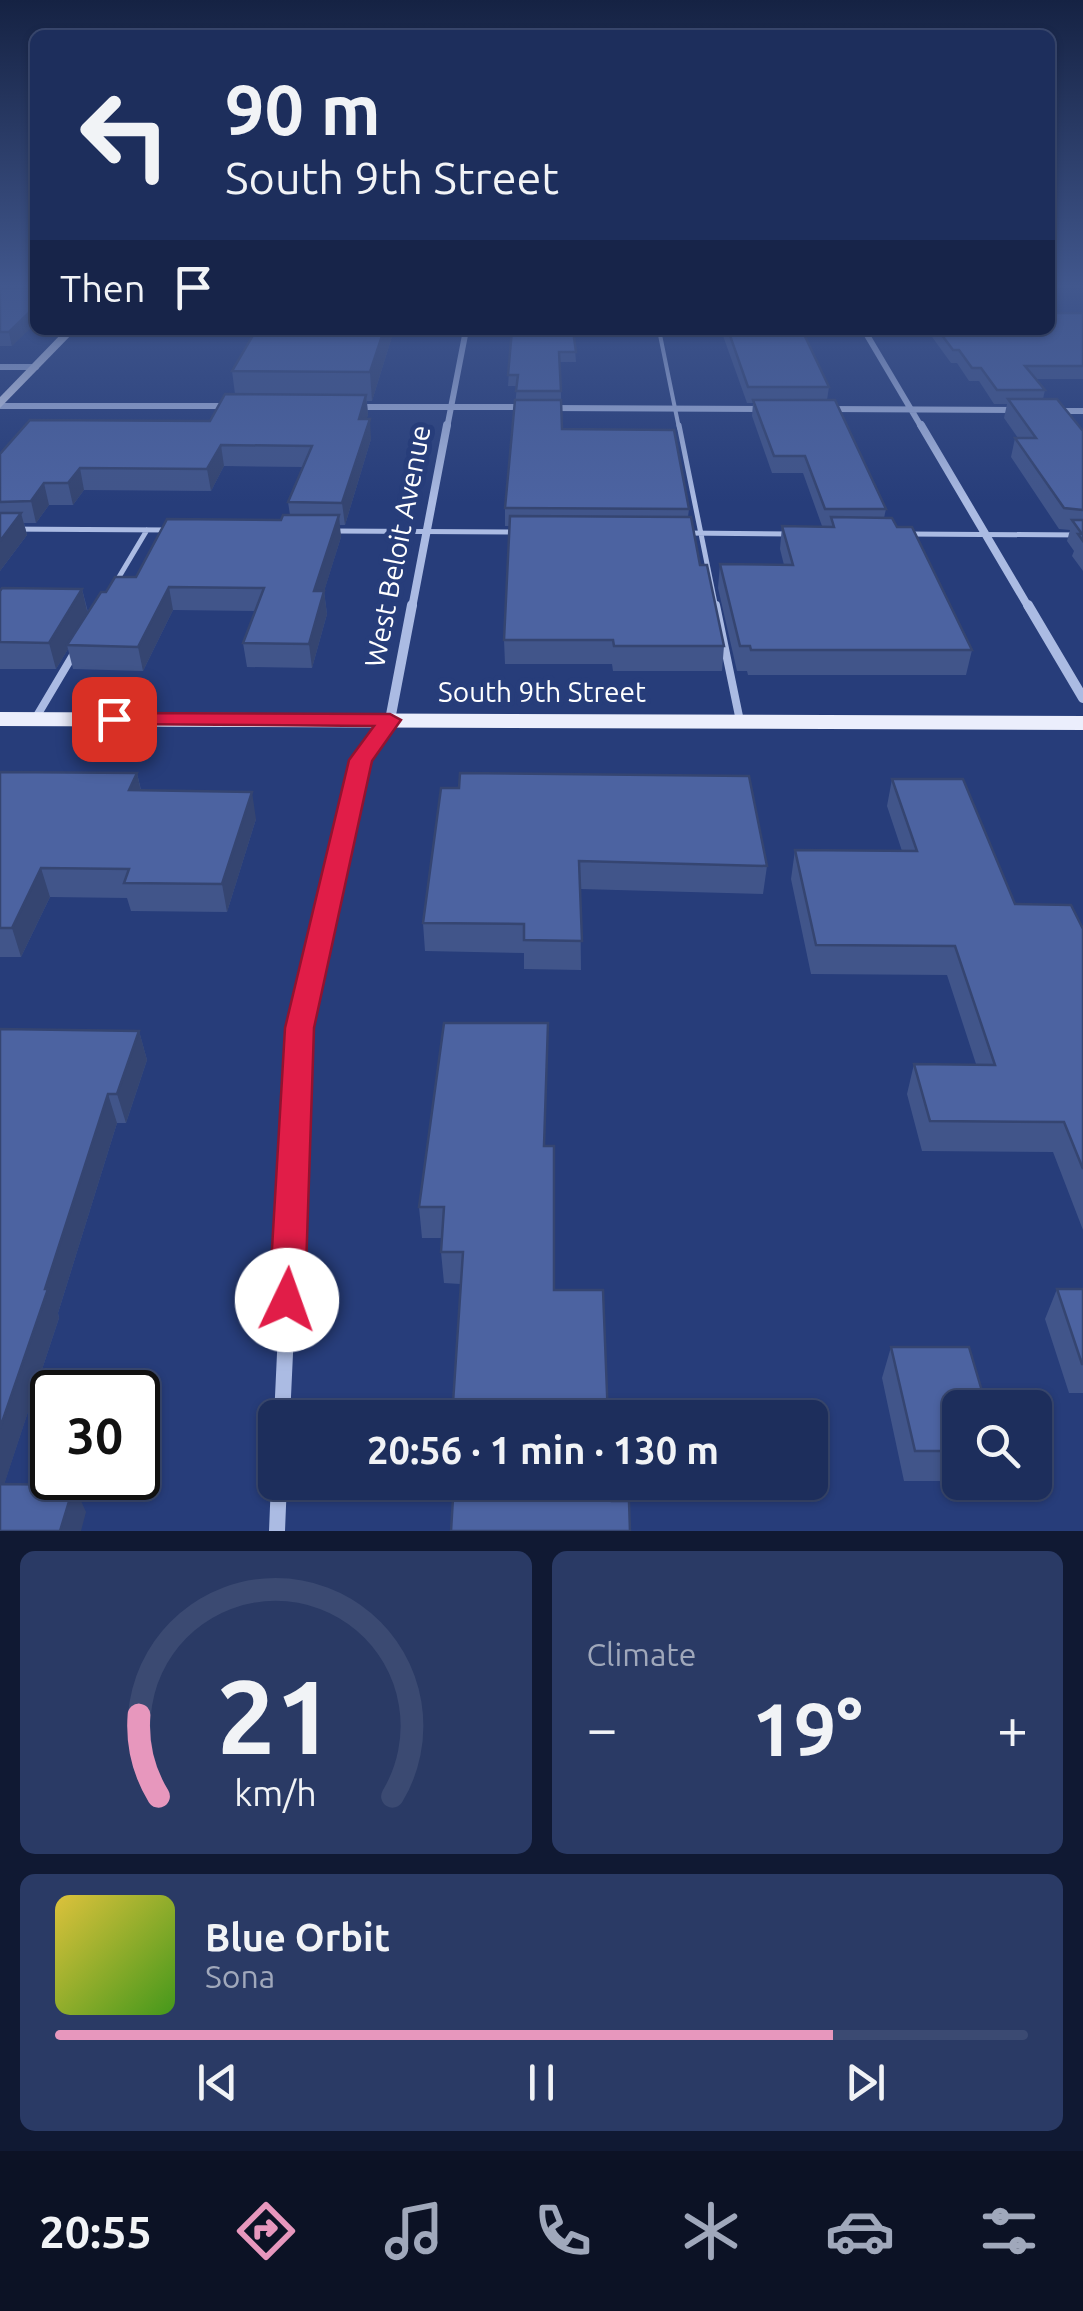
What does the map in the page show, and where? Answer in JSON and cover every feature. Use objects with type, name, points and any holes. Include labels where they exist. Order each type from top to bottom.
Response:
[{"type":"main road","name":"South 9th Street","points":[[0,718],[1083,723]]},
{"type":"street","points":[[0,405],[43,359]]},
{"type":"street","name":"West Beloit Avenue","points":[[283,1400],[300,1028],[360,760],[390,720],[461,359]]},
{"type":"street","points":[[882,359],[1083,698]]},
{"type":"street","points":[[0,367],[36,367]]},
{"type":"street","points":[[0,405],[236,406]]},
{"type":"street","points":[[334,406],[774,409]]},
{"type":"street","points":[[814,409],[1026,410]]},
{"type":"street","points":[[1045,410],[1083,411]]},
{"type":"street","points":[[277,1531],[278,1500]]},
{"type":"lane","points":[[665,359],[740,722]]},
{"type":"lane","points":[[0,529],[184,530]]},
{"type":"lane","points":[[106,599],[147,530]]},
{"type":"lane","points":[[315,531],[526,532]]},
{"type":"lane","points":[[682,533],[796,534]]},
{"type":"lane","points":[[892,534],[1083,535]]},
{"type":"lane","points":[[34,719],[86,633]]},
{"type":"building","points":[[239,359],[374,359],[370,372],[232,371]]},
{"type":"building","points":[[509,359],[559,359],[561,391],[516,391],[518,375],[508,375]]},
{"type":"building","points":[[738,359],[816,359],[829,387],[748,387]]},
{"type":"building","points":[[966,359],[1083,359],[1083,366],[1025,366],[1045,390],[997,390],[981,368],[972,368]]},
{"type":"building","points":[[225,394],[366,395],[359,419],[370,419],[342,503],[288,502],[312,446],[221,445],[207,469],[80,468],[68,483],[44,483],[31,501],[0,502],[0,454],[30,420],[210,421]]},
{"type":"building","points":[[1008,399],[1057,399],[1083,431],[1083,510],[1064,508],[1015,438],[1036,438]]},
{"type":"building","points":[[515,400],[561,400],[562,429],[674,430],[689,509],[505,508]]},
{"type":"building","points":[[753,400],[835,400],[886,509],[825,509],[805,456],[774,456]]},
{"type":"building","points":[[0,513],[21,513],[0,541]]},
{"type":"building","points":[[283,515],[339,515],[314,591],[324,591],[309,644],[243,643],[264,588],[169,587],[138,647],[67,645],[115,577],[136,577],[167,519],[281,520]]},
{"type":"building","points":[[510,516],[691,517],[700,565],[707,565],[724,646],[504,640]]},
{"type":"building","points":[[831,517],[892,518],[897,527],[912,527],[972,650],[751,650],[750,646],[740,646],[720,564],[793,565],[782,526],[834,527]]},
{"type":"building","points":[[1072,520],[1083,520],[1083,541],[1078,534],[1082,534]]},
{"type":"building","points":[[2,588],[82,589],[49,643],[0,642]]},
{"type":"building","points":[[0,772],[137,773],[129,790],[252,792],[222,884],[124,883],[129,869],[41,868],[12,928],[0,928]]},
{"type":"building","points":[[460,773],[749,776],[767,866],[579,861],[582,941],[524,940],[524,924],[423,923],[441,788],[459,788]]},
{"type":"building","points":[[892,779],[963,779],[1015,904],[1071,905],[1083,929],[1083,1169],[1064,1122],[930,1121],[914,1064],[995,1065],[955,946],[816,945],[795,850],[917,851]]},
{"type":"building","points":[[444,1023],[548,1023],[544,1146],[554,1146],[554,1290],[603,1290],[607,1400],[453,1400],[463,1252],[441,1252],[444,1207],[419,1207]]},
{"type":"building","points":[[0,1029],[139,1031],[117,1094],[108,1094],[0,1428]]},
{"type":"building","points":[[1057,1289],[1083,1289],[1083,1364],[1082,1364]]},
{"type":"building","points":[[891,1347],[969,1347],[982,1390],[942,1390],[942,1451],[915,1451]]},
{"type":"building","points":[[0,1484],[30,1484],[30,1500],[69,1500],[60,1531],[0,1531]]},
{"type":"building","points":[[453,1500],[629,1501],[630,1531],[451,1531]]},
{"type":"route","points":[[114,719],[390,720],[360,760],[300,1028],[287,1300]]}]
